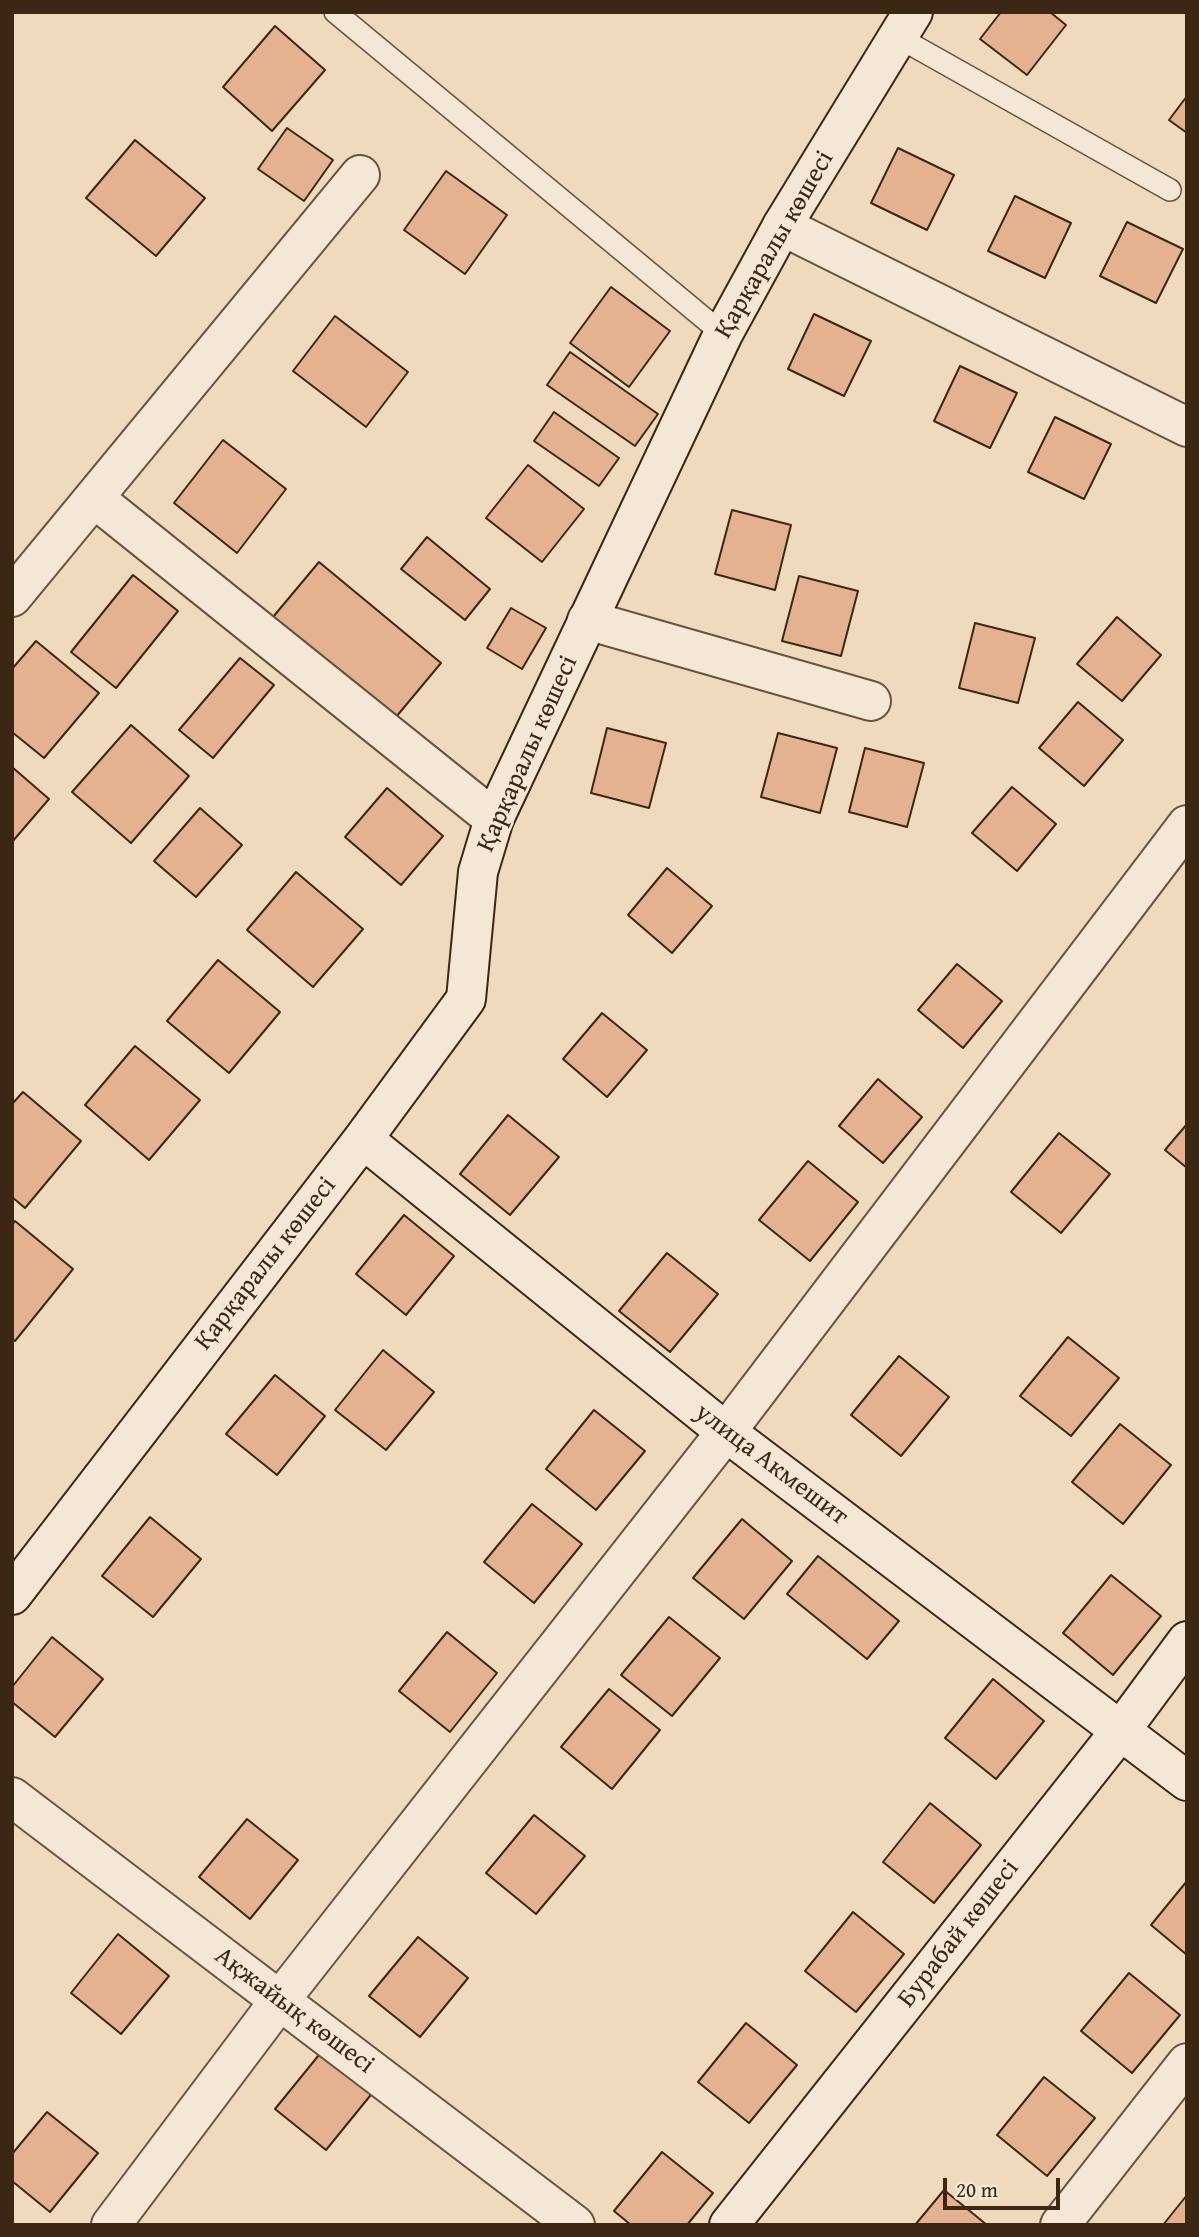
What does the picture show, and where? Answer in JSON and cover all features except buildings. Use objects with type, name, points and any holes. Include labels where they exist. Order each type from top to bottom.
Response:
[{"type":"street","name":"Қарқаралы көшесі","points":[[12,1595],[363,1139],[466,999],[478,872],[494,819],[723,334],[782,226],[906,24]]},
{"type":"street","points":[[12,597],[359,175]]},
{"type":"street","points":[[782,226],[1187,427]]},
{"type":"street","points":[[93,498],[494,819]]},
{"type":"street","points":[[587,620],[871,701]]},
{"type":"street","points":[[111,2225],[280,2000],[726,1432],[1187,825]]},
{"type":"street","name":"улица Акмешит","points":[[363,1139],[726,1432],[1187,1781]]},
{"type":"street","name":"Бурабай көшесі","points":[[729,2225],[1121,1730],[1187,1642]]},
{"type":"street","name":"Ақжайық көшесі","points":[[12,1797],[575,2225]]},
{"type":"street","points":[[1060,2225],[1187,2063]]},
{"type":"lane","points":[[335,12],[723,334]]},
{"type":"lane","points":[[906,24],[1170,190]]}]
